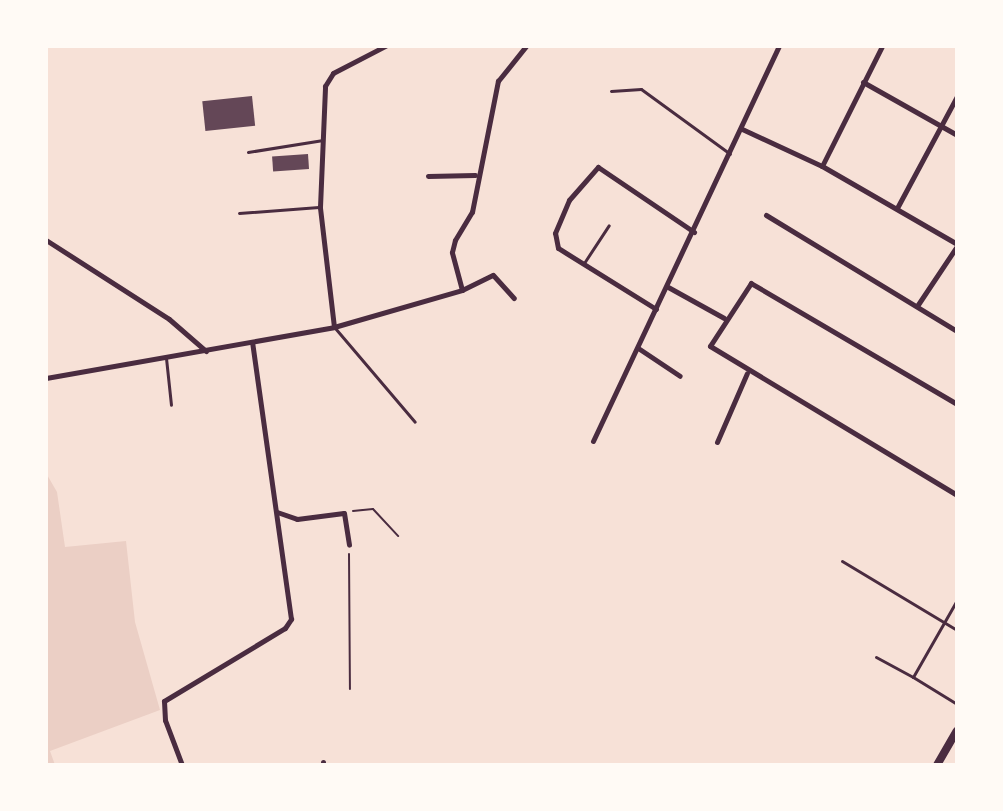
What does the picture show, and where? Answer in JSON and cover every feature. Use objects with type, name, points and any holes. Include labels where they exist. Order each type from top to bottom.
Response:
[{"type":"main road","points":[[940,763],[957,731]]},
{"type":"street","points":[[334,327],[320,207],[325,86],[333,73],[385,46]]},
{"type":"street","points":[[462,290],[452,252],[472,212],[475,175],[498,81],[526,46]]},
{"type":"street","points":[[593,441],[779,46]]},
{"type":"street","points":[[822,166],[882,46]]},
{"type":"street","points":[[863,82],[957,135]]},
{"type":"street","points":[[897,208],[957,96]]},
{"type":"street","points":[[742,129],[822,166],[957,245],[917,306]]},
{"type":"street","points":[[656,309],[558,248],[555,233],[569,200],[593,168],[634,187],[694,232]]},
{"type":"street","points":[[428,176],[475,175]]},
{"type":"street","points":[[766,215],[957,331]]},
{"type":"street","points":[[46,240],[169,319],[207,351]]},
{"type":"street","points":[[46,378],[334,327],[462,290],[493,275],[514,298]]},
{"type":"street","points":[[957,404],[751,283],[724,318],[710,346],[747,373],[957,495]]},
{"type":"street","points":[[668,287],[724,318]]},
{"type":"street","points":[[182,765],[165,720],[164,701],[285,628],[291,619],[252,343]]},
{"type":"street","points":[[638,348],[680,376]]},
{"type":"street","points":[[717,442],[747,373]]},
{"type":"street","points":[[277,512],[297,519],[344,513],[349,545]]},
{"type":"lane","points":[[611,91],[641,89],[730,154]]},
{"type":"lane","points":[[248,152],[323,140]]},
{"type":"lane","points":[[239,213],[320,207]]},
{"type":"lane","points":[[584,263],[609,225]]},
{"type":"lane","points":[[334,327],[415,422]]},
{"type":"lane","points":[[166,358],[171,405]]},
{"type":"lane","points":[[842,561],[957,630]]},
{"type":"lane","points":[[913,677],[957,600]]},
{"type":"lane","points":[[876,657],[957,704]]},
{"type":"path","points":[[344,513],[373,509],[398,536]]},
{"type":"path","points":[[349,545],[350,689]]},
{"type":"shaded area","points":[[46,473],[57,492],[65,547],[126,541],[135,622],[160,710],[50,751],[55,765],[46,765]]},
{"type":"building","points":[[252,96],[255,126],[205,131],[202,101]]},
{"type":"building","points":[[308,154],[309,169],[273,171],[272,157]]}]
